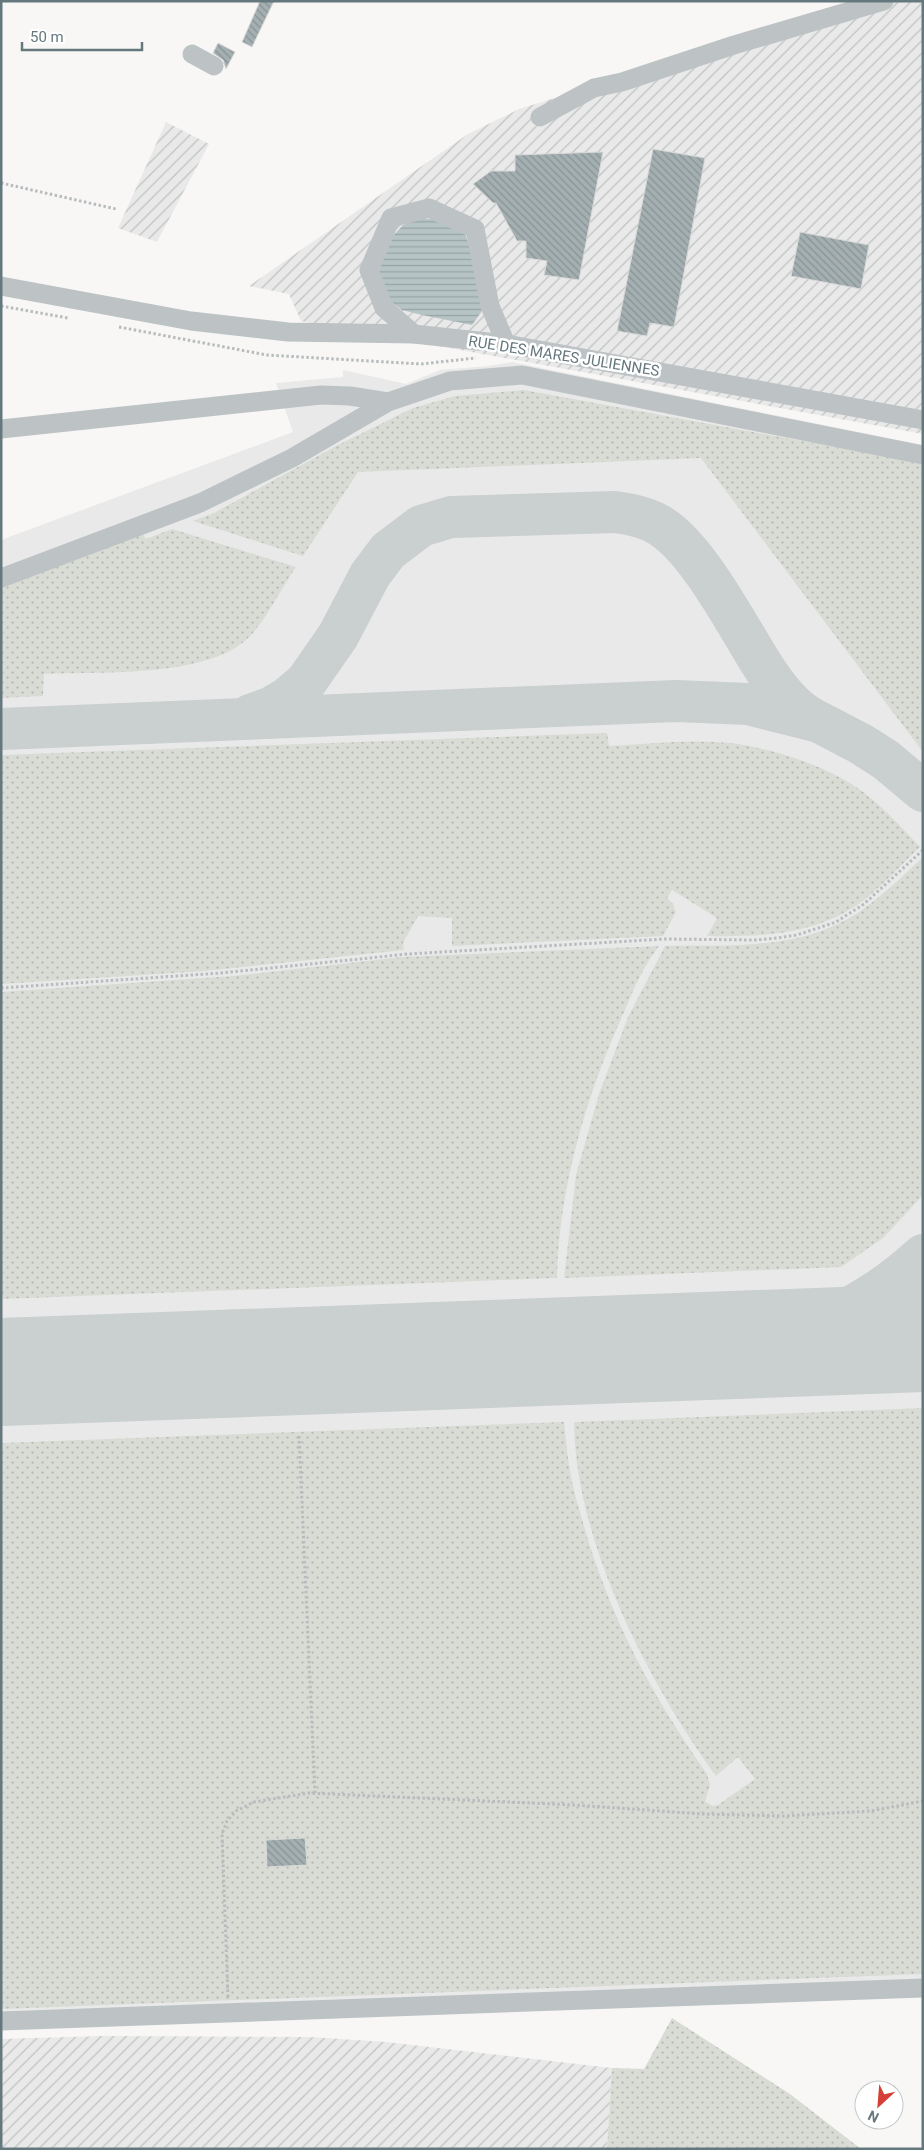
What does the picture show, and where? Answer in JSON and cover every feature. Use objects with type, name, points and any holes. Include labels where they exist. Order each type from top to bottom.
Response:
[{"type":"street","points":[[540,117],[594,88],[622,82],[734,45],[884,1]]},
{"type":"street","points":[[192,54],[214,66]]},
{"type":"street","points":[[414,334],[384,308],[369,270],[391,218],[429,208],[475,229],[490,306],[506,344]]},
{"type":"street","name":"RUE DES MARES JULIENNES","points":[[1,286],[191,321],[288,332],[414,334],[506,344],[923,420]]},
{"type":"street","points":[[1,578],[200,503],[292,458],[388,402],[450,381],[522,375],[923,454]]},
{"type":"street","points":[[1,429],[317,390],[388,402]]},
{"type":"street","points":[[1,2022],[923,1988]]},
{"type":"path","points":[[1,183],[116,209]]},
{"type":"path","points":[[1,988],[221,973],[408,954],[665,940],[755,940],[777,938],[797,935],[836,922],[864,904],[923,850]]},
{"type":"path","points":[[299,1436],[315,1793]]},
{"type":"path","points":[[229,2013],[221,1853],[222,1834],[227,1821],[236,1812],[254,1802],[315,1793],[575,1805],[702,1814],[783,1816],[871,1811],[923,1801]]},
{"type":"shaded area","points":[[869,1],[923,1],[923,434],[301,321],[289,294],[249,286],[468,134],[519,109]]},
{"type":"shaded area","points":[[166,122],[209,144],[157,242],[118,228]]},
{"type":"shaded area","points":[[421,218],[447,222],[464,231],[477,266],[482,311],[472,325],[402,310],[390,301],[378,275],[384,246],[403,225]]},
{"type":"shaded area","points":[[512,362],[923,445],[923,1997],[1,2030],[1,540],[293,432],[276,383],[343,377],[343,370],[406,384],[440,370]]},
{"type":"shaded area","points":[[524,390],[923,463],[923,752],[701,458],[358,472],[303,556],[193,521],[214,513],[336,446],[413,408],[455,396]]},
{"type":"shaded area","points":[[172,529],[296,567],[264,619],[252,634],[234,649],[211,659],[184,666],[124,672],[44,674],[43,696],[1,698],[1,585],[142,533],[146,539]]},
{"type":"shaded area","points":[[607,733],[609,746],[676,742],[733,743],[751,746],[807,762],[841,778],[865,793],[890,815],[920,847],[886,881],[864,900],[846,912],[828,921],[789,932],[749,936],[707,936],[717,918],[672,890],[667,898],[673,904],[676,912],[663,936],[452,946],[452,918],[418,916],[403,943],[404,950],[205,971],[1,984],[1,755]]},
{"type":"shaded area","points":[[923,857],[923,1195],[883,1238],[841,1267],[564,1278],[576,1175],[599,1094],[628,1017],[665,946],[767,943],[816,933],[862,910]]},
{"type":"shaded area","points":[[659,946],[644,969],[632,993],[611,1042],[587,1107],[569,1175],[563,1209],[557,1278],[1,1299],[1,992],[233,976],[402,957]]},
{"type":"shaded area","points":[[923,1408],[923,1974],[1,2009],[1,1443],[564,1422],[574,1492],[607,1593],[620,1625],[651,1686],[707,1774],[710,1785],[705,1802],[713,1806],[718,1805],[755,1779],[738,1757],[716,1776],[690,1739],[641,1654],[601,1561],[587,1513],[578,1467],[574,1422]]},
{"type":"shaded area","points":[[672,2018],[790,2094],[861,2149],[607,2149],[612,2068],[644,2069]]},
{"type":"shaded area","points":[[103,2036],[310,2037],[386,2042],[612,2068],[607,2149],[1,2149],[1,2039]]},
{"type":"building","points":[[260,1],[274,1],[252,47],[242,42]]},
{"type":"building","points":[[218,43],[235,52],[226,69],[223,60],[213,53]]},
{"type":"building","points":[[653,149],[705,158],[674,327],[650,323],[647,336],[617,331]]},
{"type":"building","points":[[603,152],[579,280],[544,275],[547,261],[526,258],[526,241],[517,241],[496,203],[493,203],[473,184],[491,171],[515,171],[515,155]]},
{"type":"building","points":[[800,232],[869,245],[861,289],[791,276]]},
{"type":"building","points":[[305,1838],[307,1865],[267,1867],[266,1840]]},
{"type":"taxiway","points":[[250,715],[270,708],[287,698],[306,682],[338,636],[370,575],[388,551],[421,526],[451,517],[615,512],[638,516],[654,522],[688,550],[728,608],[777,687],[797,709],[813,719]]},
{"type":"taxiway","points":[[1,729],[676,701],[748,704],[819,722],[861,744],[886,760],[923,791]]},
{"type":"taxiway","points":[[709,1346],[785,1334],[828,1318],[868,1297],[923,1255]]},
{"type":"runway","points":[[1,1372],[923,1338]]}]
